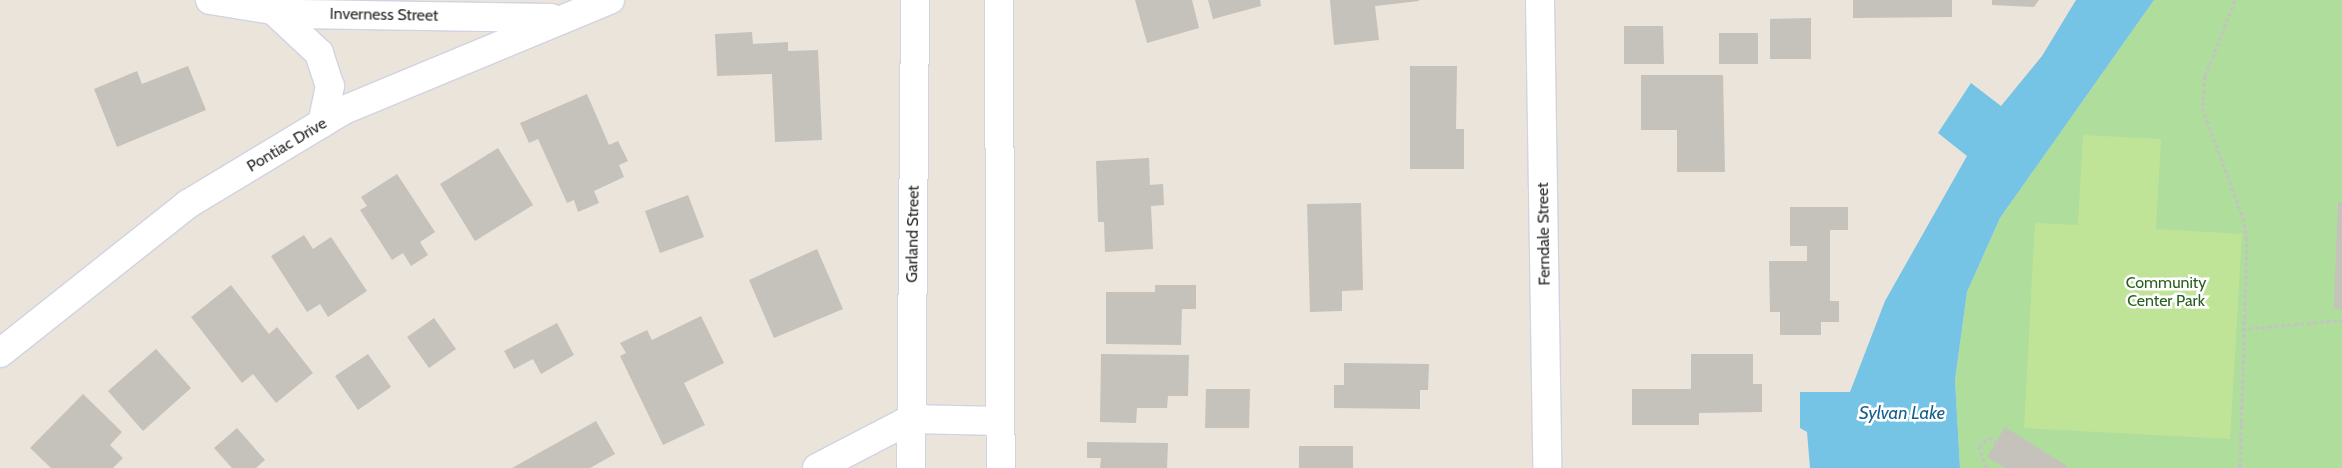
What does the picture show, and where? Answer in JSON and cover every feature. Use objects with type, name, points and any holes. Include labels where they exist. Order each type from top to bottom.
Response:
[{"type":"street","name":"Inverness Street","points":[[210,0],[273,10],[560,18]]},
{"type":"street","name":"Pontiac Drive","points":[[0,353],[188,204],[322,123],[560,18],[610,0]]},
{"type":"street","name":"Garland Street","points":[[911,468],[915,0]]},
{"type":"street","points":[[999,0],[1000,468]]},
{"type":"street","name":"Ferndale Street","points":[[1540,0],[1548,468]]},
{"type":"street","points":[[273,10],[319,52],[330,86],[322,123]]},
{"type":"street","points":[[817,468],[911,420],[1000,422]]},
{"type":"path","points":[[2234,0],[2205,76],[2202,108],[2242,217],[2247,244],[2242,329],[2240,468]]},
{"type":"path","points":[[2242,329],[2342,320]]},
{"type":"path","points":[[1986,468],[1979,447],[1988,437],[1996,442]]},
{"type":"green space","name":"Community Center Park","points":[[2154,0],[2342,0],[2342,468],[1960,468],[1955,380],[1967,292],[2000,218]]},
{"type":"green space","points":[[2083,135],[2161,139],[2156,229],[2242,234],[2230,439],[2024,428],[2035,223],[2078,225]]},
{"type":"water","name":"Sylvan Lake","points":[[2076,0],[2154,0],[2000,218],[1967,292],[1955,380],[1960,468],[1810,468],[1807,432],[1800,428],[1800,392],[1850,392],[1885,301],[1967,156],[1938,133],[1971,83],[2001,106],[2042,56]]},
{"type":"building","points":[[1135,0],[1192,0],[1199,28],[1147,43]]},
{"type":"building","points":[[1208,0],[1260,0],[1261,6],[1213,19]]},
{"type":"building","points":[[1330,0],[1419,1],[1375,6],[1379,40],[1334,45]]},
{"type":"building","points":[[1853,0],[1952,0],[1952,17],[1853,18]]},
{"type":"building","points":[[1992,0],[2039,0],[2034,7],[1992,5]]},
{"type":"building","points":[[1811,18],[1811,59],[1770,59],[1770,19]]},
{"type":"building","points":[[1624,26],[1663,26],[1664,64],[1624,64]]},
{"type":"building","points":[[752,32],[753,44],[788,42],[788,51],[818,50],[822,140],[775,142],[772,74],[717,76],[715,34]]},
{"type":"building","points":[[1719,33],[1758,33],[1758,64],[1719,64]]},
{"type":"building","points":[[188,66],[206,110],[117,147],[94,89],[137,71],[142,84]]},
{"type":"building","points":[[1410,66],[1457,66],[1456,129],[1464,129],[1464,169],[1410,169]]},
{"type":"building","points":[[1641,75],[1723,75],[1725,172],[1677,172],[1677,130],[1641,130]]},
{"type":"building","points":[[587,94],[609,145],[618,141],[628,161],[619,165],[624,177],[594,191],[599,203],[578,212],[574,200],[567,203],[538,139],[529,143],[520,123]]},
{"type":"building","points":[[498,148],[533,205],[475,241],[440,184]]},
{"type":"building","points":[[1149,158],[1150,185],[1163,184],[1164,205],[1151,206],[1153,249],[1105,252],[1104,222],[1098,222],[1096,161]]},
{"type":"building","points":[[397,174],[435,232],[420,242],[428,255],[411,266],[403,253],[392,260],[360,210],[367,206],[361,197]]},
{"type":"building","points":[[688,195],[704,237],[660,253],[645,211]]},
{"type":"building","points":[[2338,202],[2342,202],[2342,310],[2334,308]]},
{"type":"building","points":[[1361,203],[1363,290],[1342,291],[1342,311],[1310,312],[1307,204]]},
{"type":"building","points":[[1790,207],[1848,207],[1848,230],[1830,230],[1830,301],[1839,301],[1839,322],[1821,322],[1821,335],[1780,335],[1780,312],[1770,312],[1769,261],[1807,261],[1807,246],[1790,246]]},
{"type":"building","points":[[304,235],[313,249],[331,237],[367,291],[328,317],[320,304],[307,312],[271,256]]},
{"type":"building","points":[[817,249],[843,309],[774,338],[749,280]]},
{"type":"building","points":[[231,285],[269,334],[277,327],[313,373],[276,403],[253,374],[242,383],[191,317]]},
{"type":"building","points":[[1155,285],[1196,285],[1196,309],[1182,309],[1181,345],[1106,344],[1106,292],[1155,292]]},
{"type":"building","points":[[701,316],[724,363],[684,383],[705,425],[663,445],[620,356],[626,353],[620,343],[647,330],[652,340]]},
{"type":"building","points":[[434,318],[456,349],[429,368],[407,337]]},
{"type":"building","points":[[557,323],[574,355],[541,374],[533,359],[514,369],[504,351]]},
{"type":"building","points":[[156,349],[191,388],[143,431],[108,391]]},
{"type":"building","points":[[368,354],[391,387],[358,410],[335,376]]},
{"type":"building","points":[[1101,354],[1189,355],[1188,396],[1168,396],[1167,408],[1137,408],[1136,423],[1100,422]]},
{"type":"building","points":[[1691,354],[1753,354],[1753,384],[1762,384],[1762,412],[1699,413],[1699,425],[1632,425],[1632,389],[1691,389]]},
{"type":"building","points":[[1344,363],[1429,364],[1428,390],[1420,390],[1420,409],[1334,408],[1334,385],[1344,385]]},
{"type":"building","points":[[1206,389],[1250,389],[1249,428],[1205,428]]},
{"type":"building","points":[[83,394],[122,432],[110,445],[123,458],[113,468],[51,468],[30,448]]},
{"type":"building","points":[[596,421],[615,454],[590,468],[512,468]]},
{"type":"building","points":[[2005,427],[2067,466],[2066,468],[2005,468],[1987,457]]},
{"type":"building","points":[[237,428],[265,460],[256,468],[232,468],[214,448]]},
{"type":"building","points":[[1087,442],[1168,443],[1167,468],[1100,468],[1101,458],[1087,458]]},
{"type":"building","points":[[1299,446],[1353,446],[1353,468],[1299,468]]}]
